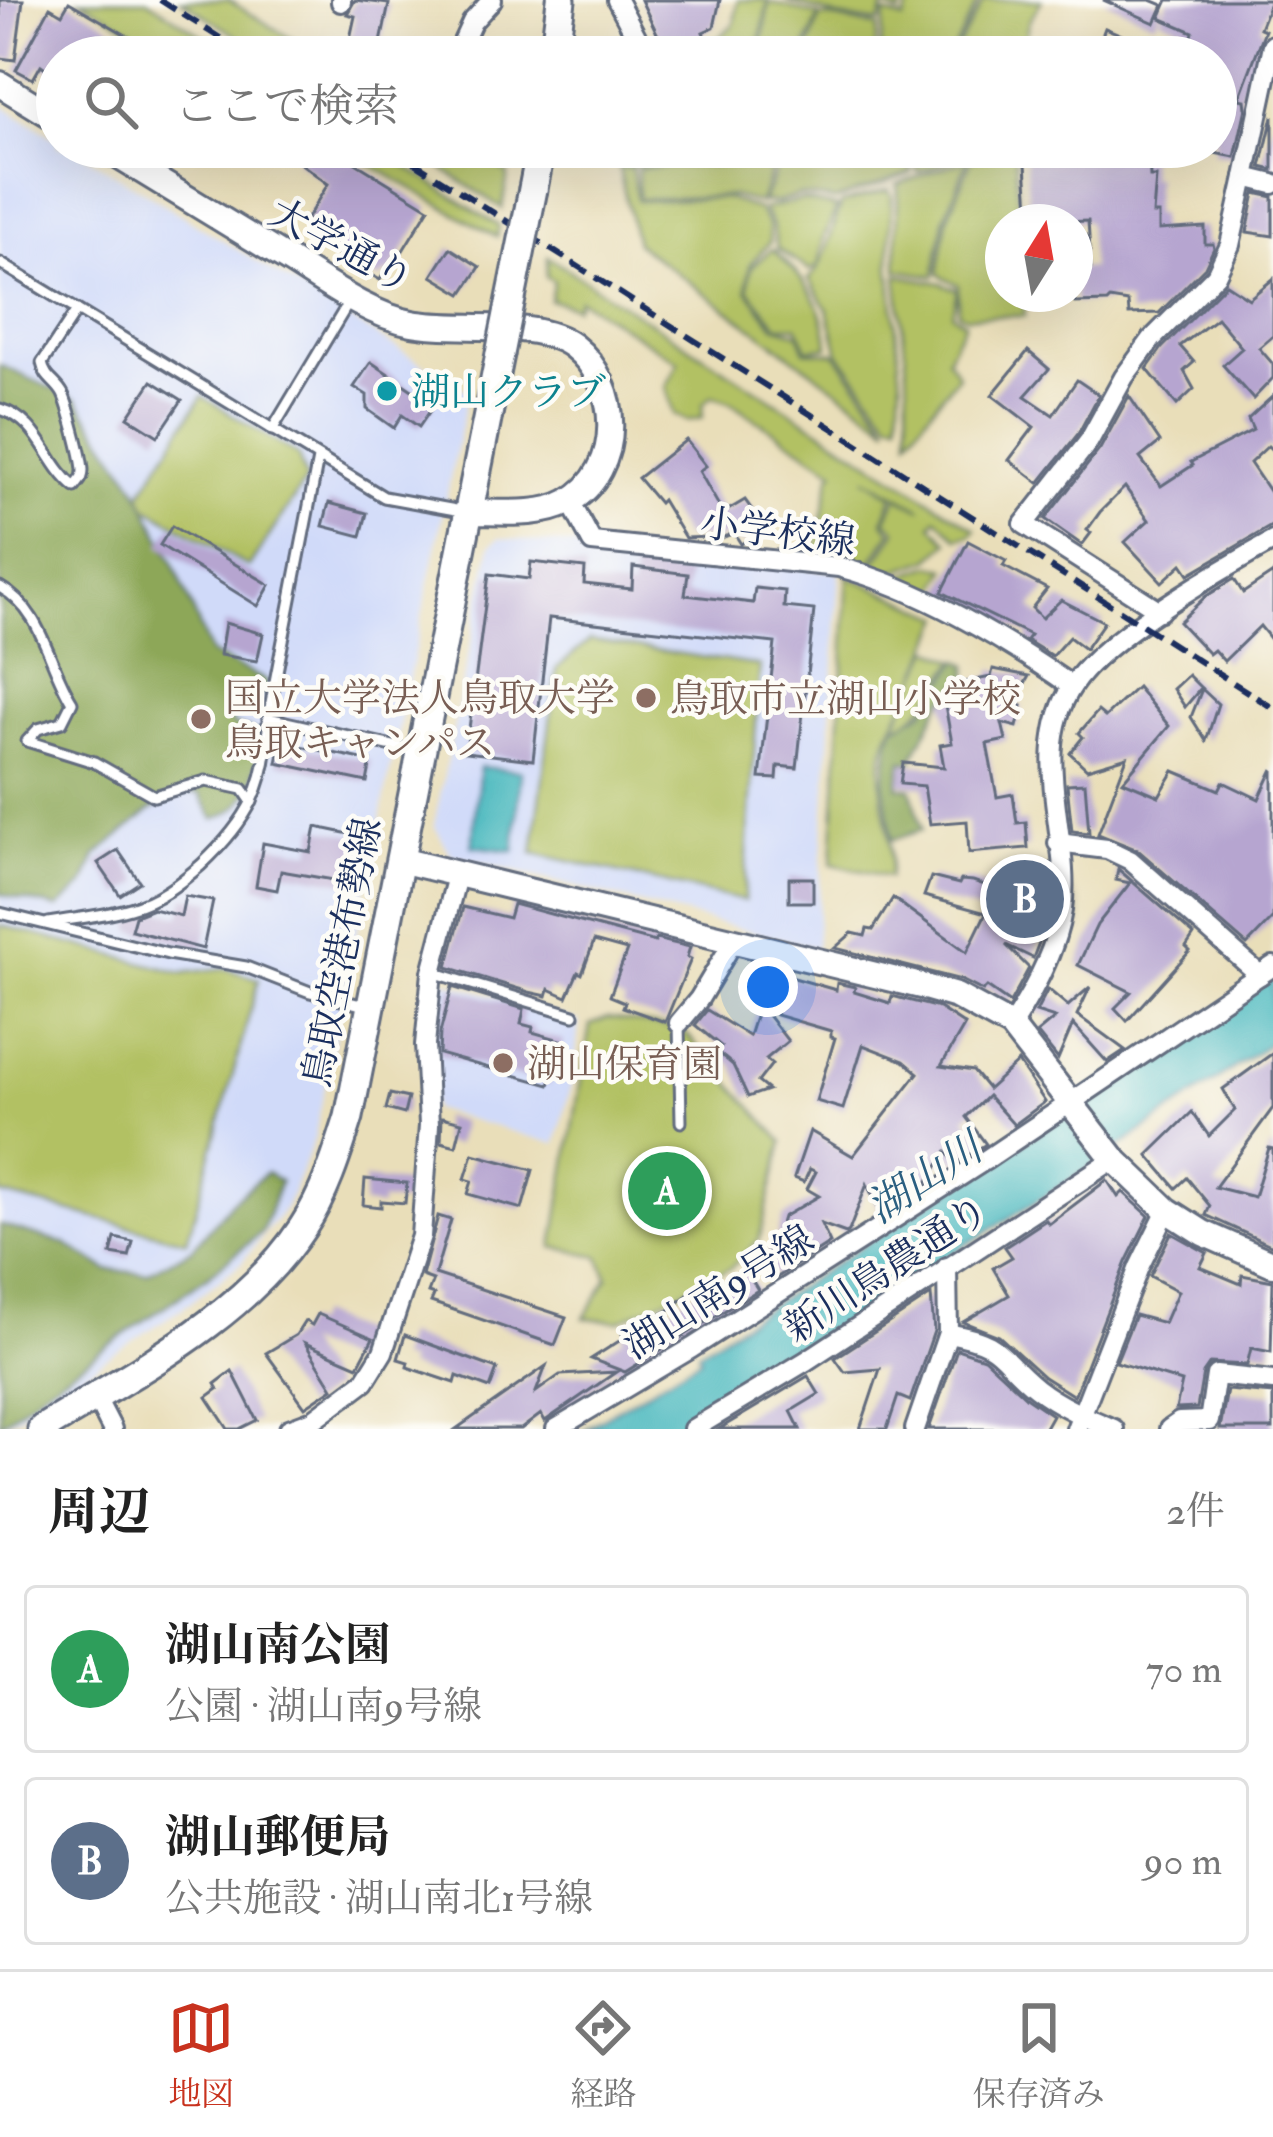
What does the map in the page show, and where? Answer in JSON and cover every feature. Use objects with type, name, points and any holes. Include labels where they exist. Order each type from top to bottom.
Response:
[{"type":"main road","points":[[557,36],[561,0]]},
{"type":"main road","name":"鳥取空港布勢線","points":[[42,1429],[248,1292],[303,1227],[338,1154],[537,168]]},
{"type":"street","points":[[466,36],[492,0]]},
{"type":"street","points":[[617,0],[636,36]]},
{"type":"street","points":[[1160,611],[1024,524],[1090,441],[1124,377],[1151,339],[1216,275],[1229,245],[1273,45]]},
{"type":"street","points":[[0,84],[36,106]]},
{"type":"street","name":"大学通り","points":[[138,168],[351,297],[411,323],[552,335],[583,356],[609,399],[610,432],[595,479],[570,501]]},
{"type":"street","points":[[1245,177],[1273,184]]},
{"type":"street","points":[[469,512],[554,508],[570,501]]},
{"type":"street","name":"小学校線","points":[[570,501],[592,542],[839,568],[874,577],[1019,650],[1072,686]]},
{"type":"street","points":[[1010,1026],[1041,974],[1063,906],[1054,736],[1072,686],[1094,661],[1160,611],[1273,541]]},
{"type":"street","points":[[1058,843],[1106,849],[1130,860],[1267,970]]},
{"type":"street","points":[[400,860],[956,996],[1010,1026],[1113,1157],[1166,1210],[1203,1233],[1273,1264]]},
{"type":"street","points":[[289,1429],[313,1420],[365,1382],[383,1352],[422,1236],[429,1125],[425,1045],[432,972],[458,872]]},
{"type":"street","points":[[679,1023],[733,941]]},
{"type":"street","name":"湖山南9号線","points":[[556,1429],[984,1161],[1267,970]]},
{"type":"street","name":"新川鳥農通り","points":[[694,1429],[1113,1157]]},
{"type":"street","points":[[1078,1422],[1166,1210]]},
{"type":"street","points":[[915,1429],[948,1333],[946,1267]]},
{"type":"street","points":[[948,1333],[999,1348],[1035,1387],[1078,1422],[1114,1429]]},
{"type":"street","points":[[1169,1429],[1179,1422],[1209,1421],[1216,1375],[1273,1381]]},
{"type":"street","points":[[94,1396],[112,1429]]},
{"type":"lane","points":[[0,262],[384,497],[469,512]]},
{"type":"lane","points":[[272,430],[351,297]]},
{"type":"lane","points":[[0,409],[29,424],[52,455],[58,473],[75,487],[80,482],[83,470],[67,406],[60,388],[44,376],[42,363],[77,310]]},
{"type":"lane","points":[[42,923],[132,908],[176,889],[230,839],[252,802],[262,770],[317,459]]},
{"type":"lane","points":[[0,587],[27,605],[55,674],[72,702],[62,722],[38,729],[27,741],[94,763],[154,796],[206,781],[243,789],[252,802]]},
{"type":"lane","points":[[268,718],[421,752]]},
{"type":"lane","points":[[0,913],[168,954],[246,967],[310,992],[370,1007]]},
{"type":"lane","points":[[432,972],[574,1016]]},
{"type":"lane","points":[[679,1023],[681,1122]]},
{"type":"shaded area","name":"国立大学法人鳥取大学 鳥取キャンパス","points":[[0,104],[36,126],[36,168],[105,168],[468,392],[314,1140],[286,1207],[241,1263],[190,1303],[0,1428]]},
{"type":"shaded area","name":"鳥取市立湖山小学校","points":[[499,538],[840,572],[816,948],[451,855],[434,825],[491,545]]},
{"type":"shaded area","name":"湖山保育園","points":[[435,978],[579,1021],[574,1076],[556,1144],[433,1109],[429,1046]]},
{"type":"green space","points":[[80,0],[147,0],[203,36],[143,36]]},
{"type":"green space","points":[[181,0],[228,0],[287,36],[237,36]]},
{"type":"green space","points":[[738,0],[768,0],[761,36],[721,36],[734,24]]},
{"type":"green space","points":[[785,0],[906,0],[900,14],[884,7],[879,23],[838,17]]},
{"type":"green space","points":[[911,0],[979,0],[961,36],[882,36],[885,14],[904,20]]},
{"type":"green space","points":[[984,0],[1042,0],[1025,36],[964,36]]},
{"type":"green space","points":[[769,4],[819,16],[810,36],[763,36]]},
{"type":"green space","points":[[820,18],[878,27],[877,36],[813,36]]},
{"type":"green space","points":[[376,168],[409,168],[499,226],[497,237]]},
{"type":"green space","points":[[441,168],[499,168],[508,174],[502,208]]},
{"type":"green space","points":[[632,168],[637,201],[726,198],[759,210],[769,226],[770,242],[750,264],[747,290],[774,326],[798,333],[805,351],[835,353],[889,427],[636,243],[619,169]]},
{"type":"green space","points":[[638,168],[771,170],[760,203],[732,196],[638,199]]},
{"type":"green space","points":[[775,168],[911,168],[911,173],[835,200],[800,195],[763,202]]},
{"type":"green space","points":[[943,168],[964,168],[944,220],[934,276],[897,270],[898,184]]},
{"type":"green space","points":[[968,168],[1016,168],[1018,204],[985,204],[985,312],[1025,312],[1025,316],[966,316],[958,312],[958,285],[938,274],[947,221]]},
{"type":"green space","points":[[888,190],[901,382],[899,421],[889,420],[839,353],[828,310],[809,279],[824,254],[842,203]]},
{"type":"green space","points":[[802,200],[837,207],[818,266],[809,270],[777,248],[773,226],[763,209]]},
{"type":"green space","points":[[772,249],[811,292],[823,318],[828,347],[807,349],[797,326],[778,326],[748,289],[751,267]]},
{"type":"green space","points":[[548,257],[976,529],[958,538],[937,518],[932,525],[949,542],[930,559],[883,575],[870,569],[895,534],[886,520],[897,497],[922,509],[865,478],[893,496],[883,521],[892,532],[866,568],[814,559],[835,471],[730,402],[712,396],[703,404],[702,418],[687,421],[674,414],[666,387],[679,362],[579,299],[575,307],[550,300],[554,281],[546,277]]},
{"type":"green space","points":[[897,275],[957,290],[952,314],[965,322],[947,358],[958,375],[909,438],[907,370]]},
{"type":"green space","points":[[0,365],[77,400],[136,486],[211,654],[267,681],[265,695],[233,699],[227,709],[234,725],[259,732],[255,773],[237,806],[214,819],[200,794],[185,792],[149,811],[96,856],[84,885],[58,908],[0,894]]},
{"type":"green space","points":[[202,396],[298,455],[306,480],[249,567],[136,501]]},
{"type":"green space","points":[[931,565],[947,569],[933,598],[892,579]]},
{"type":"green space","points":[[848,576],[943,617],[893,724],[882,760],[889,877],[832,864]]},
{"type":"green space","points":[[590,640],[760,666],[744,901],[533,853],[557,668]]},
{"type":"green space","points":[[931,649],[957,660],[923,707],[895,726]]},
{"type":"green space","points":[[959,660],[968,665],[968,676],[940,704],[911,762],[902,761],[898,787],[911,788],[922,830],[892,840],[884,782],[894,728],[923,712]]},
{"type":"green space","points":[[0,925],[182,973],[224,968],[259,979],[187,1241],[0,1194]]},
{"type":"green space","points":[[608,1018],[682,1029],[783,1142],[759,1240],[731,1268],[619,1321],[584,1318],[608,1278],[599,1256],[553,1247],[590,1025]]},
{"type":"green space","points":[[266,1173],[280,1181],[262,1232],[207,1277],[0,1425],[0,1225],[65,1244],[107,1270],[147,1273],[192,1249],[232,1201]]},
{"type":"water","points":[[480,767],[521,771],[514,851],[472,846]]},
{"type":"water","points":[[1273,973],[1273,1041],[1088,1169],[759,1383],[678,1429],[585,1429],[701,1358],[698,1352],[1154,1058]]},
{"type":"building","points":[[0,0],[23,0],[15,60],[0,58]]},
{"type":"building","points":[[355,0],[389,4],[382,36],[351,36],[355,16],[347,14]]},
{"type":"building","points":[[641,0],[720,0],[714,27],[703,32],[705,36],[658,36]]},
{"type":"building","points":[[1103,0],[1151,0],[1163,5],[1155,23]]},
{"type":"building","points":[[1168,0],[1271,0],[1239,99],[1245,100],[1246,108],[1237,148],[1237,36],[1192,36],[1193,32],[1160,18]]},
{"type":"building","points":[[69,2],[128,36],[36,36],[33,79],[16,70],[50,7],[62,14]]},
{"type":"building","points":[[1273,116],[1273,170],[1261,167]]},
{"type":"building","points":[[307,168],[364,168],[429,208],[388,275],[384,273],[380,280],[328,249],[334,241],[304,223],[328,184]]},
{"type":"building","points":[[1026,168],[1150,168],[1150,177],[1156,177],[1153,214],[1159,214],[1159,230],[1205,227],[1205,244],[1214,248],[1205,267],[1159,313],[1129,314],[1128,302],[1093,302],[1093,204],[1029,204]]},
{"type":"building","points":[[1255,193],[1273,197],[1273,236],[1247,232]]},
{"type":"building","points":[[450,248],[480,267],[462,294],[432,276]]},
{"type":"building","points":[[1273,279],[1273,336],[1259,348],[1273,364],[1273,378],[1253,399],[1223,365],[1242,348],[1217,318],[1180,346],[1194,362],[1184,371],[1194,389],[1177,405],[1147,369],[1162,348],[1226,284],[1249,299]]},
{"type":"building","points":[[1028,351],[1049,369],[1025,396],[1053,415],[1077,380],[1099,395],[1078,434],[1039,483],[1009,460],[1034,427],[992,395]]},
{"type":"building","name":"湖山クラブ","points":[[371,362],[434,405],[419,427],[402,415],[394,428],[367,409],[367,395],[354,387]]},
{"type":"building","points":[[152,381],[182,400],[158,436],[128,417]]},
{"type":"building","points":[[1129,396],[1160,442],[1140,458],[1161,486],[1191,462],[1253,430],[1248,419],[1273,396],[1273,451],[1268,446],[1250,463],[1273,497],[1273,525],[1189,574],[1182,564],[1162,582],[1125,542],[1149,520],[1125,487],[1100,512],[1082,545],[1045,519],[1100,449]]},
{"type":"building","points":[[686,440],[706,466],[699,471],[723,513],[745,500],[766,529],[741,544],[734,533],[714,541],[685,538],[662,500],[659,503],[638,478]]},
{"type":"building","points":[[329,503],[367,513],[361,536],[323,526]]},
{"type":"building","points":[[172,526],[270,585],[258,606],[160,545]]},
{"type":"building","points":[[968,541],[1047,589],[1032,608],[1042,618],[1061,600],[1104,622],[1085,649],[1069,637],[1052,656],[1026,640],[1030,635],[942,592]]},
{"type":"building","points":[[531,562],[585,568],[584,584],[632,589],[633,567],[688,574],[685,595],[753,603],[755,588],[785,591],[784,607],[814,610],[797,768],[778,766],[777,779],[760,778],[775,643],[549,618],[533,760],[466,752],[489,574],[529,579]]},
{"type":"building","points":[[1273,573],[1273,642],[1260,626],[1224,661],[1214,650],[1209,654],[1179,622],[1205,597],[1234,579],[1243,593]]},
{"type":"building","points":[[225,623],[263,634],[257,661],[220,655]]},
{"type":"building","points":[[993,669],[1029,676],[1013,704],[1022,706],[1017,727],[1002,723],[1006,740],[987,744],[997,797],[1013,794],[1017,823],[1026,822],[1028,848],[969,853],[967,821],[930,824],[924,786],[900,784],[903,763],[944,767],[940,745],[952,743],[944,700],[968,696],[966,682],[991,677]]},
{"type":"building","points":[[1188,675],[1201,688],[1185,707],[1173,689]]},
{"type":"building","points":[[1137,687],[1169,726],[1123,781],[1159,796],[1174,771],[1219,790],[1223,782],[1259,799],[1273,769],[1273,918],[1247,945],[1138,850],[1098,834],[1127,757],[1087,769],[1070,753],[1083,737],[1079,733],[1098,711],[1105,717]]},
{"type":"building","points":[[1202,689],[1218,704],[1206,741],[1191,717]]},
{"type":"building","points":[[281,742],[371,761],[367,782],[277,763]]},
{"type":"building","points":[[1085,783],[1089,833],[1072,831],[1067,784]]},
{"type":"building","points":[[316,827],[359,836],[351,883],[281,871],[277,890],[256,886],[263,843],[311,852]]},
{"type":"building","points":[[118,850],[140,882],[120,895],[98,863]]},
{"type":"building","points":[[1118,869],[1194,935],[1186,947],[1190,951],[1127,1021],[1115,1008],[1131,992],[1078,965],[1097,925],[1130,883],[1116,880]]},
{"type":"building","points":[[931,877],[959,884],[973,881],[999,890],[999,884],[1047,890],[1045,927],[1033,958],[1006,945],[1029,968],[1010,1003],[987,987],[983,991],[961,980],[835,948],[852,933],[865,936],[867,929],[873,930],[893,898],[967,952],[986,913],[924,896]]},
{"type":"building","points":[[789,878],[813,878],[813,902],[789,902]]},
{"type":"building","points":[[185,896],[213,901],[203,949],[131,930],[135,916],[153,909],[181,916]]},
{"type":"building","points":[[513,904],[690,947],[687,957],[691,959],[665,1022],[623,1007],[625,1002],[610,996],[627,950],[594,941],[567,997],[549,989],[547,996],[529,992],[447,967],[463,907],[509,918]]},
{"type":"building","points":[[787,976],[836,990],[837,983],[855,987],[854,992],[890,1003],[892,996],[939,1008],[965,1025],[941,1066],[973,1071],[988,1089],[1018,1062],[1045,1102],[1014,1125],[988,1096],[966,1117],[986,1144],[956,1163],[946,1152],[928,1181],[880,1212],[867,1184],[849,1231],[821,1224],[830,1243],[776,1278],[764,1256],[776,1240],[783,1217],[819,1196],[807,1189],[816,1172],[810,1169],[804,1182],[794,1178],[810,1131],[853,1156],[918,1073],[904,1061],[863,1045],[843,1109],[816,1101],[835,1038],[831,1031],[776,1015]]},
{"type":"building","points":[[452,987],[524,1009],[521,1024],[564,1041],[549,1085],[439,1054]]},
{"type":"building","points":[[1090,987],[1077,1015],[1125,1050],[1107,1062],[1073,1024],[1058,1059],[1037,1033],[1055,1018],[1036,1012],[1048,989],[1068,1006]]},
{"type":"building","points":[[707,1010],[749,1036],[757,1011],[767,1014],[788,1041],[766,1059],[772,1064],[758,1082],[768,1090],[748,1097],[733,1065],[716,1051],[721,1046],[695,1025]]},
{"type":"building","points":[[1273,1053],[1273,1108],[1215,1187],[1254,1197],[1269,1148],[1273,1149],[1273,1246],[1206,1215],[1210,1206],[1187,1178],[1176,1188],[1148,1155],[1192,1112],[1209,1136],[1235,1110],[1223,1089]]},
{"type":"building","points":[[390,1094],[408,1098],[404,1114],[386,1109]]},
{"type":"building","points":[[442,1117],[462,1122],[456,1146],[441,1142]]},
{"type":"building","points":[[473,1154],[533,1170],[522,1209],[468,1194],[472,1181],[465,1179]]},
{"type":"building","points":[[365,1179],[407,1183],[405,1203],[363,1205]]},
{"type":"building","points":[[1107,1180],[1118,1197],[1123,1192],[1149,1216],[1074,1396],[1044,1377],[999,1336],[963,1322],[1009,1295],[993,1268],[1012,1257],[1005,1247],[1046,1220],[1049,1224]]},
{"type":"building","points":[[438,1216],[451,1220],[435,1274],[566,1317],[555,1345],[431,1302],[434,1295],[428,1293],[433,1280],[422,1276]]},
{"type":"building","points":[[1171,1233],[1207,1253],[1200,1267],[1241,1284],[1242,1275],[1273,1281],[1271,1352],[1251,1348],[1247,1365],[1210,1363],[1203,1373],[1197,1408],[1176,1409],[1182,1382],[1116,1362],[1135,1315],[1164,1323],[1178,1291],[1150,1276]]},
{"type":"building","points":[[115,1238],[133,1242],[129,1257],[111,1254]]},
{"type":"building","points":[[746,1270],[758,1290],[625,1372],[591,1359],[624,1338],[622,1334],[689,1294],[713,1290]]},
{"type":"building","points":[[931,1295],[934,1331],[910,1401],[898,1396],[887,1429],[860,1429],[880,1369],[845,1372],[835,1358]]},
{"type":"building","points":[[318,1314],[373,1338],[358,1366],[305,1343],[333,1388],[305,1407],[266,1353],[296,1335],[305,1321],[312,1325]]},
{"type":"building","points":[[405,1335],[497,1369],[490,1388],[457,1376],[455,1383],[407,1367],[408,1362],[398,1359]]},
{"type":"building","points":[[957,1349],[984,1358],[1052,1415],[1044,1429],[929,1429]]},
{"type":"building","points":[[546,1366],[536,1392],[560,1375],[616,1372],[545,1421],[541,1414],[521,1429],[456,1429]]},
{"type":"building","points":[[232,1371],[257,1420],[239,1429],[228,1429],[207,1397]]},
{"type":"building","points":[[808,1376],[819,1394],[791,1411],[800,1429],[719,1429]]},
{"type":"building","points":[[1227,1390],[1273,1394],[1273,1429],[1220,1429]]},
{"type":"railway","points":[[160,0],[217,36]]},
{"type":"railway","points":[[423,168],[1273,708]]},
{"type":"place","name":"湖山クラブ","points":[[387,391]]},
{"type":"place","name":"鳥取市立湖山小学校","points":[[646,698]]},
{"type":"place","name":"国立大学法人鳥取大学 鳥取キャンパス","points":[[201,719]]},
{"type":"place","name":"湖山郵便局","points":[[1025,899]]},
{"type":"place","name":"湖山保育園","points":[[503,1063]]},
{"type":"place","name":"湖山南公園","points":[[667,1191]]},
{"type":"water label","name":"湖山川","points":[[924,1177]]}]
